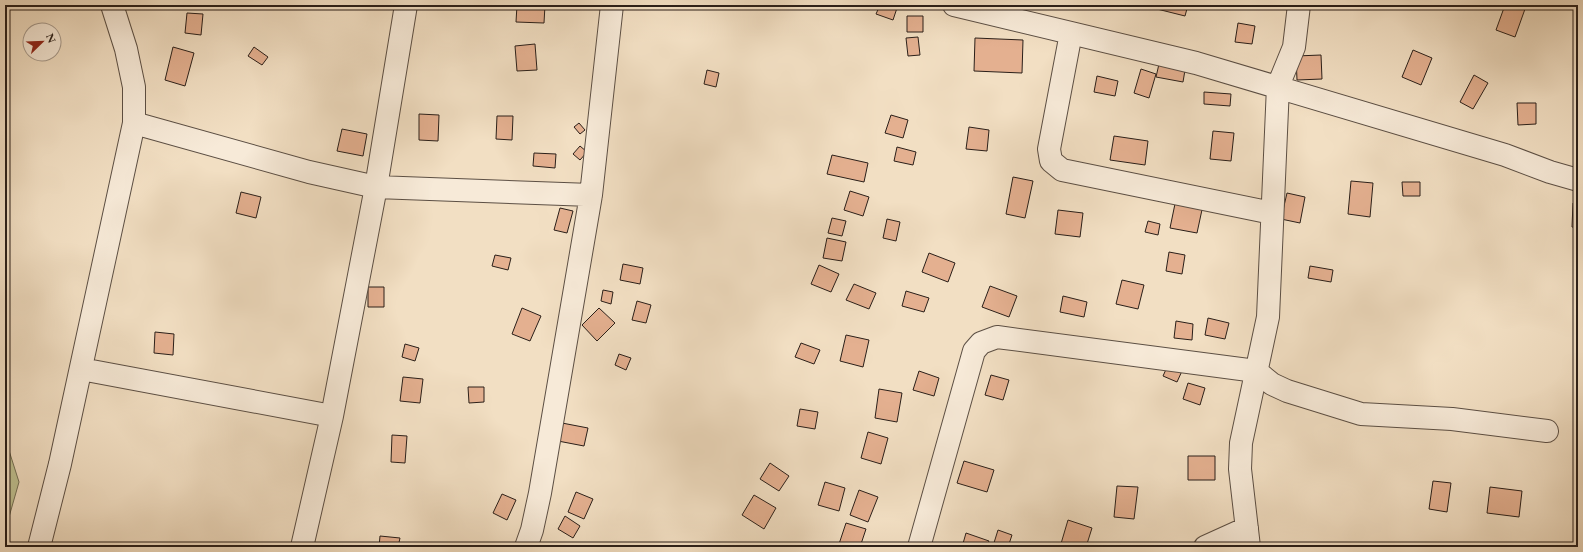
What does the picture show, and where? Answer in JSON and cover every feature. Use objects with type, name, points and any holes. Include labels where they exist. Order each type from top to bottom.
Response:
[{"type":"street","points":[[39,547],[60,464],[134,123],[134,87],[126,49],[112,5]]},
{"type":"street","points":[[302,547],[332,416],[376,187],[406,5]]},
{"type":"street","points":[[526,547],[532,530],[540,493],[591,195],[612,5]]},
{"type":"street","points":[[954,5],[1016,12],[1071,33],[1196,63],[1278,86],[1505,155],[1550,172],[1578,180]]},
{"type":"street","points":[[1248,538],[1240,469],[1241,443],[1268,317],[1278,86],[1294,47],[1299,5]]},
{"type":"street","points":[[1071,33],[1049,149],[1051,161],[1056,166],[1062,170],[1272,213]]},
{"type":"street","points":[[134,123],[309,172],[376,187],[591,195]]},
{"type":"street","points":[[919,547],[974,351],[981,343],[998,337],[1256,371],[1272,384],[1287,391],[1361,414],[1452,419],[1547,431]]},
{"type":"street","points":[[81,369],[332,416]]},
{"type":"street","points":[[1205,547],[1248,538],[1263,547]]},
{"type":"green space","points":[[5,438],[19,482],[5,531]]},
{"type":"building","points":[[517,5],[545,5],[544,23],[516,22]]},
{"type":"building","points":[[561,5],[579,5],[578,8]]},
{"type":"building","points":[[880,5],[898,5],[893,20],[876,14]]},
{"type":"building","points":[[1158,5],[1188,5],[1185,16],[1157,9]]},
{"type":"building","points":[[1358,5],[1377,5],[1377,9],[1358,7]]},
{"type":"building","points":[[1505,5],[1513,5],[1525,9],[1515,37],[1496,30]]},
{"type":"building","points":[[187,13],[203,14],[201,35],[185,33]]},
{"type":"building","points":[[907,16],[923,16],[923,32],[907,32]]},
{"type":"building","points":[[1238,23],[1255,26],[1252,44],[1235,42]]},
{"type":"building","points":[[918,37],[920,55],[908,56],[906,38]]},
{"type":"building","points":[[975,38],[1023,40],[1022,73],[974,71]]},
{"type":"building","points":[[535,44],[537,70],[517,71],[515,46]]},
{"type":"building","points":[[173,47],[194,53],[185,86],[165,80]]},
{"type":"building","points":[[254,47],[268,57],[262,65],[248,56]]},
{"type":"building","points":[[1413,50],[1432,58],[1421,85],[1402,77]]},
{"type":"building","points":[[1321,55],[1322,79],[1297,80],[1296,56]]},
{"type":"building","points":[[1159,64],[1185,70],[1183,82],[1156,77]]},
{"type":"building","points":[[1141,69],[1156,74],[1149,98],[1134,93]]},
{"type":"building","points":[[707,70],[719,73],[716,87],[704,84]]},
{"type":"building","points":[[1474,75],[1488,83],[1473,109],[1460,102]]},
{"type":"building","points":[[1097,76],[1118,81],[1115,96],[1094,92]]},
{"type":"building","points":[[1204,92],[1231,94],[1230,106],[1204,104]]},
{"type":"building","points":[[1517,103],[1536,103],[1536,124],[1518,125]]},
{"type":"building","points":[[419,114],[439,115],[438,141],[419,140]]},
{"type":"building","points":[[891,115],[908,120],[903,138],[885,133]]},
{"type":"building","points":[[497,116],[513,116],[512,140],[496,139]]},
{"type":"building","points":[[579,123],[585,130],[580,134],[574,127]]},
{"type":"building","points":[[969,127],[989,130],[987,151],[966,149]]},
{"type":"building","points":[[342,129],[367,134],[363,156],[337,151]]},
{"type":"building","points":[[1213,131],[1234,133],[1231,161],[1210,159]]},
{"type":"building","points":[[1114,136],[1148,141],[1145,165],[1110,160]]},
{"type":"building","points":[[580,146],[587,152],[580,160],[573,154]]},
{"type":"building","points":[[897,147],[916,152],[913,165],[894,161]]},
{"type":"building","points":[[534,153],[556,154],[555,168],[533,166]]},
{"type":"building","points":[[832,155],[868,163],[864,182],[827,174]]},
{"type":"building","points":[[1013,177],[1033,181],[1025,218],[1006,214]]},
{"type":"building","points":[[1351,181],[1373,183],[1370,217],[1348,214]]},
{"type":"building","points":[[1402,182],[1420,182],[1420,196],[1403,196]]},
{"type":"building","points":[[850,191],[869,197],[863,216],[844,210]]},
{"type":"building","points":[[241,192],[261,197],[256,218],[236,213]]},
{"type":"building","points":[[1287,193],[1305,197],[1300,223],[1281,219]]},
{"type":"building","points":[[1176,199],[1203,205],[1197,233],[1170,228]]},
{"type":"building","points":[[1573,203],[1578,203],[1578,228],[1572,227]]},
{"type":"building","points":[[560,208],[573,211],[567,233],[554,230]]},
{"type":"building","points":[[1058,210],[1083,213],[1080,237],[1055,234]]},
{"type":"building","points":[[832,218],[846,221],[842,236],[828,233]]},
{"type":"building","points":[[887,219],[900,222],[896,241],[883,238]]},
{"type":"building","points":[[1148,221],[1160,224],[1158,235],[1145,232]]},
{"type":"building","points":[[827,238],[846,242],[842,261],[823,258]]},
{"type":"building","points":[[1169,252],[1185,255],[1182,274],[1166,271]]},
{"type":"building","points":[[929,253],[955,263],[948,282],[922,272]]},
{"type":"building","points":[[495,255],[511,258],[508,270],[492,266]]},
{"type":"building","points":[[623,264],[643,268],[640,284],[620,280]]},
{"type":"building","points":[[819,265],[839,274],[831,292],[811,284]]},
{"type":"building","points":[[1310,266],[1333,270],[1331,282],[1308,278]]},
{"type":"building","points":[[1122,280],[1144,285],[1138,309],[1116,304]]},
{"type":"building","points":[[854,284],[876,293],[869,309],[846,300]]},
{"type":"building","points":[[990,286],[1017,296],[1009,317],[982,307]]},
{"type":"building","points":[[368,287],[384,287],[384,307],[368,307]]},
{"type":"building","points":[[603,290],[613,292],[611,304],[601,301]]},
{"type":"building","points":[[906,291],[929,298],[924,312],[902,306]]},
{"type":"building","points":[[1063,296],[1087,302],[1084,317],[1060,312]]},
{"type":"building","points":[[637,301],[651,305],[646,323],[632,320]]},
{"type":"building","points":[[522,308],[541,316],[530,341],[512,334]]},
{"type":"building","points":[[599,308],[615,323],[597,341],[582,325]]},
{"type":"building","points":[[1208,318],[1229,323],[1225,339],[1205,335]]},
{"type":"building","points":[[1176,321],[1193,324],[1192,340],[1174,338]]},
{"type":"building","points":[[155,332],[174,334],[173,355],[154,353]]},
{"type":"building","points":[[846,335],[869,340],[863,367],[840,361]]},
{"type":"building","points":[[801,343],[820,350],[814,364],[795,357]]},
{"type":"building","points":[[405,344],[419,348],[415,361],[402,357]]},
{"type":"building","points":[[619,354],[631,358],[626,370],[615,365]]},
{"type":"building","points":[[1168,365],[1182,371],[1177,382],[1163,376]]},
{"type":"building","points":[[919,371],[939,378],[934,396],[913,390]]},
{"type":"building","points":[[991,375],[1009,380],[1003,400],[985,395]]},
{"type":"building","points":[[403,377],[423,379],[420,403],[400,401]]},
{"type":"building","points":[[1188,383],[1205,388],[1200,405],[1183,399]]},
{"type":"building","points":[[468,387],[484,387],[484,402],[469,403]]},
{"type":"building","points":[[879,389],[902,393],[897,422],[875,418]]},
{"type":"building","points":[[800,409],[818,412],[815,429],[797,426]]},
{"type":"building","points":[[562,423],[588,428],[584,446],[558,441]]},
{"type":"building","points":[[868,432],[888,438],[881,464],[861,458]]},
{"type":"building","points":[[392,435],[407,436],[405,463],[391,462]]},
{"type":"building","points":[[1188,456],[1215,456],[1215,480],[1188,480]]},
{"type":"building","points":[[964,461],[994,470],[987,492],[957,483]]},
{"type":"building","points":[[770,463],[789,476],[779,491],[760,479]]},
{"type":"building","points":[[1433,481],[1451,483],[1447,512],[1429,509]]},
{"type":"building","points":[[825,482],[845,488],[839,511],[818,505]]},
{"type":"building","points":[[1117,486],[1138,487],[1134,519],[1114,517]]},
{"type":"building","points":[[1490,487],[1522,491],[1519,517],[1487,513]]},
{"type":"building","points":[[859,490],[878,497],[868,522],[850,515]]},
{"type":"building","points":[[576,492],[593,499],[584,519],[568,512]]},
{"type":"building","points":[[502,494],[516,500],[507,520],[493,513]]},
{"type":"building","points":[[754,495],[776,508],[764,529],[742,515]]},
{"type":"building","points":[[565,516],[580,526],[573,538],[558,529]]},
{"type":"building","points":[[1068,520],[1092,528],[1086,547],[1060,547]]},
{"type":"building","points":[[846,523],[866,529],[860,547],[838,547]]},
{"type":"building","points":[[998,530],[1012,535],[1008,547],[993,546]]},
{"type":"building","points":[[966,533],[989,541],[986,547],[962,547]]},
{"type":"building","points":[[380,536],[400,538],[398,547],[379,547]]}]
